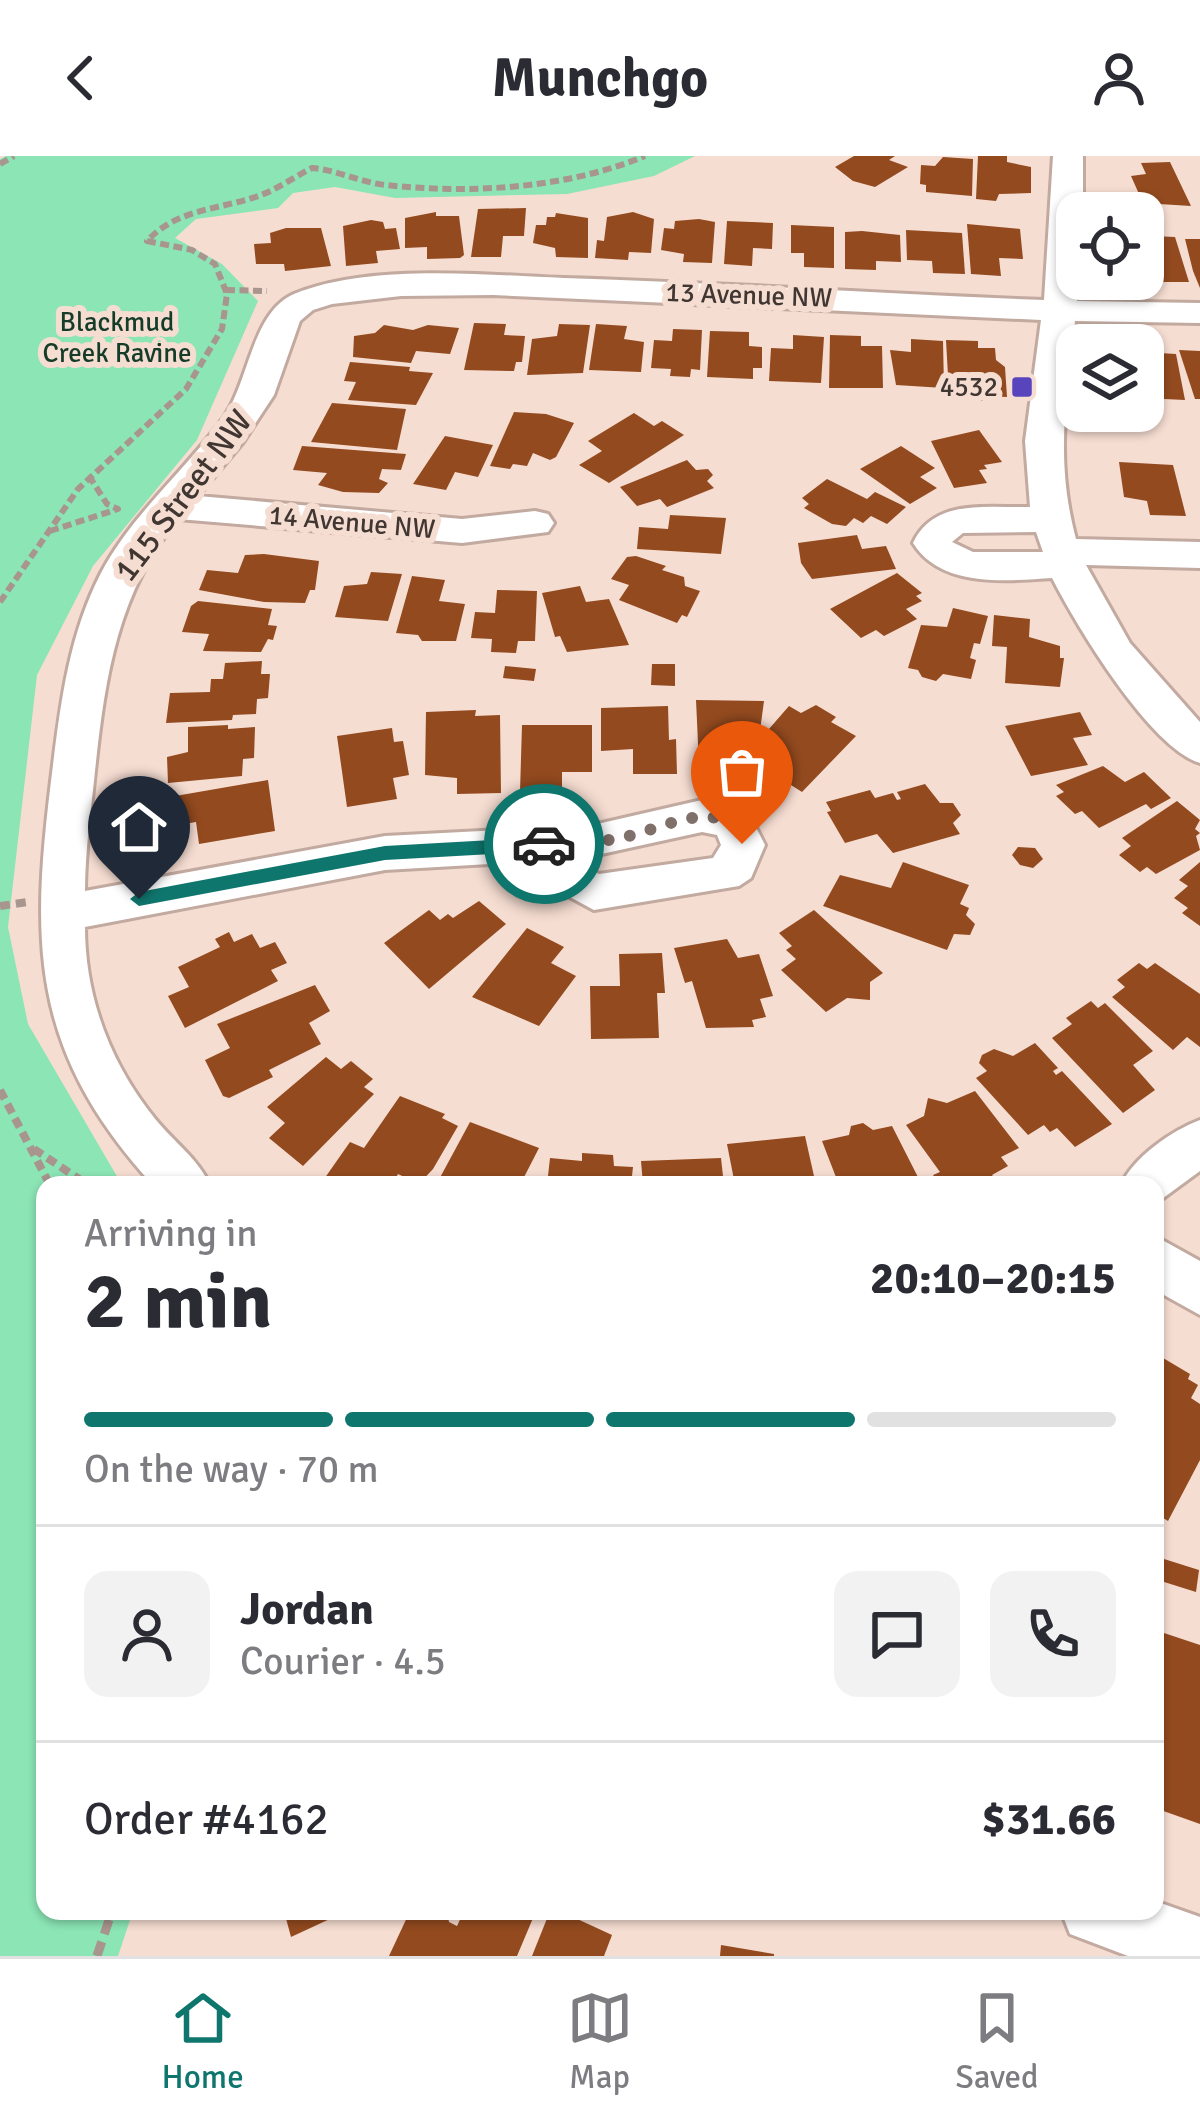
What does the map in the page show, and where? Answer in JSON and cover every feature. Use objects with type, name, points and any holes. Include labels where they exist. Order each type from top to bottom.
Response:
[{"type":"street","points":[[1068,156],[1059,308],[1042,453],[1061,545],[1092,619],[1113,651],[1200,748]]},
{"type":"street","name":"13 Avenue NW","points":[[299,303],[334,294],[478,285],[1200,314]]},
{"type":"street","name":"115 Street NW","points":[[177,1176],[129,1125],[84,1050],[68,990],[60,914],[62,847],[89,651],[111,588],[140,542],[247,410],[267,372],[285,316],[299,303]]},
{"type":"street","name":"14 Avenue NW","points":[[170,506],[462,531],[535,523]]},
{"type":"street","points":[[1061,545],[1200,555]]},
{"type":"street","points":[[60,914],[385,853],[513,846]]},
{"type":"street","points":[[1157,1176],[1200,1142]]},
{"type":"street","points":[[1164,1266],[1200,1292]]},
{"type":"street","points":[[1118,1920],[1200,1950]]},
{"type":"path","points":[[0,164],[14,156]]},
{"type":"path","points":[[48,532],[118,509],[107,504],[89,476]]},
{"type":"path","points":[[0,1090],[45,1176]]},
{"type":"path","points":[[29,1146],[74,1176]]},
{"type":"path","points":[[97,1956],[109,1920]]},
{"type":"green space","name":"Blackmud Creek Ravine","points":[[695,156],[654,176],[567,194],[395,198],[335,187],[293,193],[278,208],[196,219],[175,238],[222,264],[258,301],[197,440],[93,566],[37,675],[8,927],[28,1024],[117,1176],[36,1176],[36,1920],[130,1920],[118,1956],[0,1956],[0,159]]},
{"type":"building","points":[[854,156],[895,156],[889,160],[908,167],[875,187],[853,181],[835,167]]},
{"type":"building","points":[[978,156],[1007,156],[1007,162],[1031,167],[1031,193],[999,194],[996,201],[976,199]]},
{"type":"building","points":[[943,157],[973,159],[972,196],[926,192],[926,185],[920,184],[921,165],[935,166]]},
{"type":"building","points":[[1170,162],[1191,206],[1164,204],[1164,192],[1138,192],[1131,176],[1146,174],[1141,163]]},
{"type":"building","points":[[526,208],[524,236],[503,236],[501,257],[471,257],[478,209]]},
{"type":"building","points":[[436,212],[436,216],[459,216],[464,255],[460,258],[427,259],[427,247],[405,248],[405,218]]},
{"type":"building","points":[[633,212],[654,219],[651,253],[629,252],[628,260],[595,258],[597,240],[604,241],[607,217]]},
{"type":"building","points":[[556,213],[588,218],[588,258],[556,257],[555,248],[533,243],[536,225],[546,225],[547,217]]},
{"type":"building","points":[[675,221],[715,222],[712,263],[683,262],[684,254],[661,250],[664,228],[674,229]]},
{"type":"building","points":[[727,221],[773,223],[772,249],[753,248],[752,266],[724,264]]},
{"type":"building","points":[[383,222],[385,229],[396,228],[400,249],[376,251],[378,263],[346,266],[343,226]]},
{"type":"building","points":[[967,224],[1020,229],[1023,259],[999,258],[1001,276],[971,274]]},
{"type":"building","points":[[791,225],[834,227],[834,268],[804,267],[804,253],[791,253]]},
{"type":"building","points":[[321,228],[331,266],[285,271],[284,264],[256,264],[254,244],[271,243],[270,233]]},
{"type":"building","points":[[906,230],[962,233],[965,274],[933,273],[932,261],[907,260]]},
{"type":"building","points":[[845,232],[900,235],[901,262],[876,261],[876,270],[845,269]]},
{"type":"building","points":[[1164,237],[1175,237],[1189,282],[1164,282]]},
{"type":"building","points":[[1185,239],[1200,239],[1200,288],[1193,271]]},
{"type":"building","points":[[474,323],[506,324],[504,335],[525,336],[522,362],[516,362],[514,371],[464,370]]},
{"type":"building","points":[[559,324],[590,325],[583,373],[527,375],[532,339],[557,336]]},
{"type":"building","points":[[596,324],[627,326],[624,339],[644,342],[641,372],[589,370]]},
{"type":"building","points":[[384,325],[413,330],[428,325],[459,328],[450,354],[416,351],[411,363],[353,357],[354,336],[375,333]]},
{"type":"building","points":[[673,329],[702,330],[700,370],[691,369],[690,377],[651,368],[654,340],[672,341]]},
{"type":"building","points":[[710,331],[749,332],[749,346],[762,347],[762,368],[753,368],[753,379],[707,377]]},
{"type":"building","points":[[793,335],[824,337],[821,383],[769,381],[771,348],[793,349]]},
{"type":"building","points":[[830,335],[861,336],[861,346],[882,346],[883,388],[829,388]]},
{"type":"building","points":[[911,339],[943,341],[944,388],[896,385],[890,350],[911,352]]},
{"type":"building","points":[[946,340],[978,341],[978,348],[995,348],[996,360],[1005,367],[1007,397],[988,396],[982,401],[949,394]]},
{"type":"building","points":[[1179,350],[1200,351],[1200,399],[1195,399]]},
{"type":"building","points":[[1164,353],[1176,354],[1185,400],[1164,399]]},
{"type":"building","points":[[350,362],[433,373],[416,405],[348,400],[356,382],[344,381]]},
{"type":"building","points":[[332,403],[406,409],[397,450],[311,442]]},
{"type":"building","points":[[514,412],[546,414],[574,423],[556,457],[550,460],[533,453],[527,466],[490,466]]},
{"type":"building","points":[[634,413],[654,426],[662,421],[684,435],[609,483],[579,465],[602,451],[588,441]]},
{"type":"building","points":[[979,430],[1002,462],[979,470],[987,483],[954,488],[931,441]]},
{"type":"building","points":[[445,436],[493,445],[478,477],[455,472],[446,490],[413,484]]},
{"type":"building","points":[[302,446],[406,454],[401,470],[382,469],[379,479],[388,483],[379,493],[343,492],[318,485],[327,473],[293,470]]},
{"type":"building","points":[[901,446],[935,468],[920,477],[937,488],[910,504],[860,469]]},
{"type":"building","points":[[687,460],[696,470],[708,469],[713,475],[707,481],[714,488],[667,507],[660,499],[637,506],[620,487]]},
{"type":"building","points":[[1119,462],[1173,465],[1186,516],[1150,515],[1147,501],[1124,497]]},
{"type":"building","points":[[827,479],[867,499],[875,492],[906,507],[887,524],[871,516],[863,523],[854,518],[846,526],[832,524],[804,508],[809,504],[802,498]]},
{"type":"building","points":[[670,515],[726,518],[721,554],[637,549],[639,527],[668,529]]},
{"type":"building","points":[[857,535],[862,549],[886,546],[896,569],[812,579],[801,563],[798,543]]},
{"type":"building","points":[[245,555],[319,561],[315,590],[310,590],[305,603],[264,602],[199,590],[207,570],[238,573]]},
{"type":"building","points":[[627,557],[666,566],[662,570],[684,577],[685,586],[700,591],[687,617],[682,615],[677,623],[619,600],[629,585],[611,579]]},
{"type":"building","points":[[371,572],[402,574],[388,621],[335,617],[344,586],[367,584]]},
{"type":"building","points":[[897,573],[922,593],[916,596],[922,601],[906,609],[917,619],[884,636],[876,630],[861,638],[830,609]]},
{"type":"building","points":[[412,576],[445,580],[439,601],[465,604],[456,641],[422,641],[418,635],[396,633]]},
{"type":"building","points":[[580,586],[586,602],[609,599],[629,645],[567,652],[560,636],[555,637],[542,593]]},
{"type":"building","points":[[497,590],[537,591],[535,641],[518,641],[516,653],[491,652],[492,639],[471,638],[475,612],[495,613]]},
{"type":"building","points":[[198,601],[272,609],[268,625],[277,626],[273,640],[268,639],[261,652],[203,651],[209,634],[182,632],[191,606]]},
{"type":"building","points":[[953,608],[988,616],[980,644],[974,643],[971,679],[943,674],[936,681],[922,677],[918,670],[908,668],[921,625],[947,627]]},
{"type":"building","points":[[994,615],[1030,619],[1029,637],[1060,646],[1060,658],[1064,658],[1060,687],[1005,683],[1007,647],[992,646]]},
{"type":"building","points":[[262,661],[261,674],[270,674],[268,698],[257,699],[256,714],[166,723],[170,693],[210,692],[211,679],[223,679],[225,663]]},
{"type":"building","points":[[652,664],[675,664],[675,686],[651,685]]},
{"type":"building","points":[[505,666],[536,669],[534,681],[503,678]]},
{"type":"building","points":[[696,700],[764,701],[759,738],[742,738],[740,765],[699,765]]},
{"type":"building","points":[[816,705],[836,717],[831,722],[856,736],[802,792],[769,771],[784,758],[762,744],[762,737],[789,706],[801,713]]},
{"type":"building","points":[[668,706],[669,740],[676,739],[677,774],[633,774],[633,749],[601,751],[601,708]]},
{"type":"building","points":[[476,710],[475,716],[500,715],[501,793],[457,794],[457,778],[425,775],[426,712]]},
{"type":"building","points":[[1080,712],[1092,735],[1073,738],[1088,765],[1031,776],[1005,726]]},
{"type":"building","points":[[228,725],[228,729],[255,727],[254,758],[243,759],[242,776],[168,783],[167,757],[188,752],[188,727]]},
{"type":"building","points":[[522,725],[592,725],[592,772],[562,772],[562,792],[520,792]]},
{"type":"building","points":[[392,728],[394,742],[403,741],[409,775],[393,778],[397,799],[347,807],[337,736]]},
{"type":"building","points":[[1103,766],[1125,782],[1144,772],[1171,798],[1151,809],[1146,804],[1099,828],[1056,796],[1064,792],[1056,785]]},
{"type":"building","points":[[268,780],[275,831],[199,844],[196,822],[160,828],[158,799]]},
{"type":"building","points":[[925,784],[940,803],[953,803],[961,815],[953,823],[960,834],[893,853],[877,834],[845,843],[827,812],[831,811],[826,802],[870,790],[875,798],[893,793],[897,800],[901,799],[897,792]]},
{"type":"building","points":[[1177,801],[1200,820],[1195,829],[1200,833],[1196,836],[1200,850],[1156,874],[1147,867],[1140,872],[1119,855],[1131,846],[1122,838]]},
{"type":"building","points":[[1018,847],[1035,848],[1043,859],[1033,868],[1020,865],[1012,855]]},
{"type":"building","points":[[903,862],[969,885],[960,904],[969,908],[966,915],[975,924],[970,935],[954,934],[947,950],[823,906],[840,875],[891,888]]},
{"type":"building","points":[[1200,862],[1200,926],[1182,913],[1188,908],[1174,898],[1188,886],[1179,880]]},
{"type":"building","points":[[479,901],[506,924],[429,989],[384,943],[429,910],[440,920],[448,914],[453,918]]},
{"type":"building","points":[[814,910],[883,973],[870,982],[870,1000],[847,998],[826,1012],[781,970],[796,959],[786,950],[792,946],[779,933]]},
{"type":"building","points":[[527,928],[564,947],[551,963],[576,976],[539,1026],[472,997]]},
{"type":"building","points":[[229,932],[234,942],[252,934],[260,948],[275,942],[287,963],[271,970],[278,981],[185,1028],[168,996],[189,987],[178,967],[220,947],[215,939]]},
{"type":"building","points":[[727,939],[738,958],[759,954],[773,996],[760,999],[766,1017],[752,1020],[754,1027],[706,1028],[692,981],[685,983],[674,948]]},
{"type":"building","points":[[662,953],[665,993],[657,993],[659,1038],[591,1039],[590,986],[620,986],[619,954]]},
{"type":"building","points":[[1139,963],[1147,969],[1155,963],[1200,994],[1200,1047],[1187,1037],[1173,1050],[1112,997],[1125,987],[1117,980]]},
{"type":"building","points":[[315,985],[330,1011],[309,1023],[321,1044],[269,1070],[273,1077],[229,1098],[223,1096],[205,1060],[230,1048],[217,1024]]},
{"type":"building","points":[[1091,1001],[1098,1008],[1105,1003],[1153,1051],[1133,1065],[1155,1090],[1123,1113],[1052,1038],[1072,1024],[1066,1018]]},
{"type":"building","points":[[1035,1043],[1058,1068],[1053,1071],[1056,1075],[1062,1071],[1112,1124],[1075,1147],[1057,1128],[1050,1132],[1044,1125],[1028,1135],[976,1078],[987,1071],[979,1063],[982,1055],[994,1049],[1013,1056]]},
{"type":"building","points":[[326,1057],[341,1069],[351,1061],[373,1079],[364,1087],[374,1094],[303,1166],[269,1138],[285,1123],[267,1107]]},
{"type":"building","points":[[975,1091],[1019,1148],[1001,1157],[1008,1166],[993,1176],[934,1176],[940,1172],[906,1125],[924,1116],[928,1098],[947,1103]]},
{"type":"building","points":[[400,1096],[445,1114],[442,1118],[458,1126],[426,1176],[326,1176],[350,1142],[364,1148]]},
{"type":"building","points":[[470,1122],[539,1148],[525,1176],[441,1176]]},
{"type":"building","points":[[863,1123],[873,1130],[892,1126],[917,1176],[836,1176],[822,1141],[849,1135],[851,1126]]},
{"type":"building","points":[[805,1136],[814,1176],[733,1176],[727,1144]]},
{"type":"building","points":[[582,1153],[613,1155],[614,1166],[633,1167],[632,1176],[548,1176],[550,1158],[582,1161]]},
{"type":"building","points":[[721,1158],[723,1176],[642,1176],[641,1161]]},
{"type":"building","points":[[1164,1359],[1190,1374],[1188,1379],[1198,1385],[1191,1398],[1200,1404],[1200,1460],[1168,1521],[1164,1519]]},
{"type":"building","points":[[1164,1559],[1199,1570],[1196,1592],[1164,1582]]},
{"type":"building","points":[[1164,1633],[1200,1645],[1200,1824],[1164,1811]]},
{"type":"building","points":[[286,1920],[328,1920],[291,1937]]},
{"type":"building","points":[[406,1920],[449,1920],[457,1926],[460,1920],[532,1920],[517,1956],[389,1956]]},
{"type":"building","points":[[546,1920],[580,1920],[612,1935],[604,1956],[532,1956]]},
{"type":"building","points":[[721,1945],[774,1954],[774,1956],[720,1956]]},
{"type":"way so far","points":[[544,844],[620,838],[682,819],[718,816],[732,822],[742,844]]},
{"type":"place","name":"4532","points":[[1022,387]]},
{"type":"route","points":[[139,899],[385,853],[544,844]]}]
